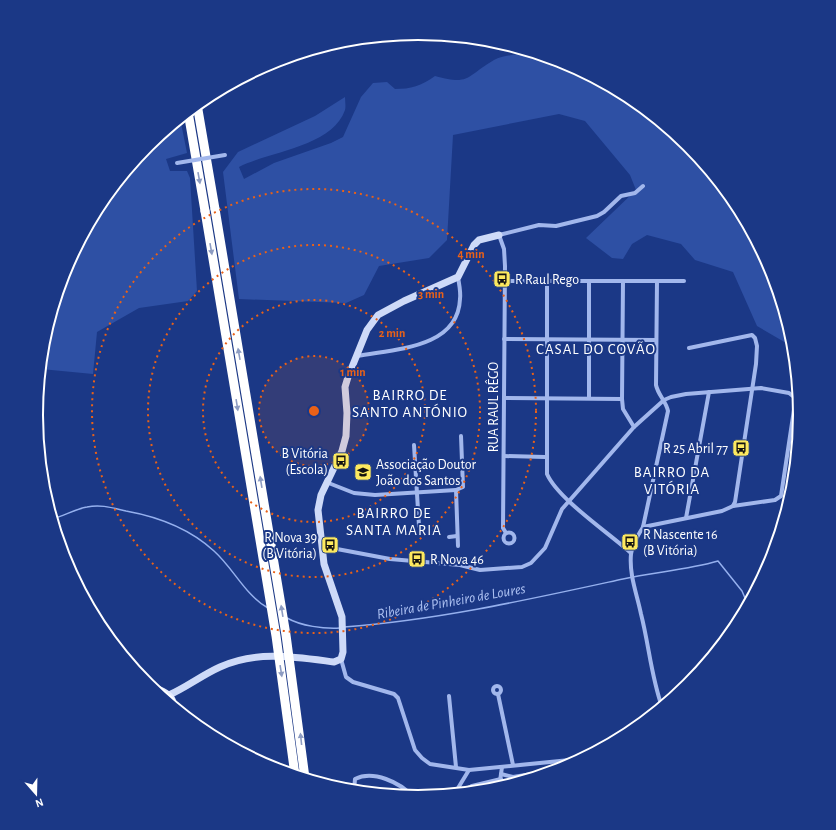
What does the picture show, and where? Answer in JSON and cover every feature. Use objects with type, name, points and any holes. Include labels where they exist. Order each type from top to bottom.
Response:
[{"type":"highway","points":[[201,109],[207,162]]},
{"type":"highway","points":[[198,111],[286,635],[304,772]]},
{"type":"highway","points":[[189,118],[276,636],[294,769]]},
{"type":"street","points":[[177,163],[225,155]]},
{"type":"street","points":[[356,356],[426,343],[443,333],[454,320],[459,307],[460,298],[458,277],[474,245],[479,240],[539,225],[556,226],[597,216],[604,212],[621,196],[635,193],[643,186]]},
{"type":"street","name":"RUA RAUL RÊGO","points":[[499,235],[504,249],[505,281],[503,528],[506,533]]},
{"type":"street","points":[[458,277],[404,301],[378,316],[367,330],[345,387],[348,413],[346,436],[342,451],[326,482],[318,510],[324,564],[342,622],[341,659],[346,677],[353,682],[394,694],[398,698],[415,750],[430,764],[469,770],[562,761]]},
{"type":"street","points":[[505,281],[684,281]]},
{"type":"street","points":[[547,281],[546,470],[550,481],[569,501],[631,553]]},
{"type":"street","points":[[589,281],[589,398]]},
{"type":"street","points":[[623,281],[622,399],[623,409],[634,426]]},
{"type":"street","points":[[656,281],[656,385],[657,391],[664,400],[668,411],[643,527],[637,536],[631,553],[630,571],[642,615],[654,683],[660,701]]},
{"type":"street","points":[[689,348],[752,335],[755,338],[757,346],[752,389],[735,502],[733,506]]},
{"type":"street","points":[[504,339],[655,340]]},
{"type":"street","points":[[322,546],[390,559],[460,565],[489,570],[522,567],[531,563],[545,548],[562,509],[634,426],[664,400],[678,395],[761,388],[789,393],[792,397]]},
{"type":"street","points":[[686,518],[709,392]]},
{"type":"street","points":[[504,398],[622,399]]},
{"type":"street","points":[[643,527],[722,511],[733,506],[775,500],[781,496],[793,414]]},
{"type":"street","points":[[326,482],[354,493],[375,495],[456,490],[463,487],[461,436]]},
{"type":"street","points":[[414,445],[419,526]]},
{"type":"street","points":[[504,456],[545,457]]},
{"type":"street","points":[[456,490],[458,546]]},
{"type":"street","points":[[449,537],[458,536]]},
{"type":"street","points":[[170,696],[194,680],[222,666],[244,659],[267,655],[334,662],[341,659]]},
{"type":"street","points":[[498,694],[513,765]]},
{"type":"street","points":[[449,696],[456,767]]},
{"type":"street","points":[[500,781],[502,767]]},
{"type":"street","points":[[459,788],[469,770]]},
{"type":"street","points":[[355,785],[355,779],[361,776],[382,777],[394,782],[404,789]]},
{"type":"street","points":[[473,786],[501,777],[517,776]]},
{"type":"shaded area","points":[[518,54],[539,60],[606,90],[646,117],[683,150],[716,187],[743,228],[764,271],[773,294],[786,343],[757,326],[733,272],[695,260],[681,244],[647,235],[632,244],[623,259],[612,258],[586,238],[636,190],[630,175],[585,121],[559,114],[453,135],[447,240],[429,258],[379,266],[364,295],[346,303],[239,299],[223,172],[238,152],[315,116],[345,97],[345,110],[338,122],[327,132],[314,140],[299,146],[252,161],[239,167],[244,179],[274,163],[331,143],[343,137],[361,97],[373,83],[387,82],[395,89],[401,89],[420,85],[435,76],[447,79],[462,80],[473,75],[494,60]]},
{"type":"shaded area","points":[[181,124],[187,153],[166,159],[170,171],[187,171],[190,178],[197,291],[188,301],[139,308],[97,332],[93,374],[46,369],[50,342],[63,294],[82,249],[93,227],[106,207],[136,168]]},
{"type":"waterway","name":"Ribeira de Pinheiro de Loures","points":[[58,517],[83,508],[102,506],[162,520],[184,530],[214,551],[246,589],[260,603],[268,608]]},
{"type":"waterway","name":"Ribeira de Pinheiro de Loures","points":[[344,627],[379,624],[484,608],[718,561],[742,591],[745,599]]},
{"type":"waterway","name":"Ribeira de Pinheiro de Loures","points":[[287,618],[299,623],[313,626],[340,628]]},
{"type":"place","name":"R Raul Rego","points":[[502,279]]},
{"type":"place","name":"R 25 Abril 77","points":[[741,448]]},
{"type":"place","name":"B Vitória (Escola)","points":[[341,461]]},
{"type":"place","name":"Associação Doutor João dos Santos","points":[[363,472]]},
{"type":"place","name":"R Nascente 16 (B Vitória)","points":[[630,542]]},
{"type":"place","name":"R Nova 39 (B Vitória)","points":[[330,545]]},
{"type":"place","name":"R Nova 46","points":[[417,559]]},
{"type":"district","name":"CASAL DO COVÃO","points":[[596,349]]},
{"type":"district","name":"BAIRRO DE SANTO ANTÓNIO","points":[[410,404]]},
{"type":"district","name":"BAIRRO DA VITÓRIA","points":[[672,480]]},
{"type":"district","name":"BAIRRO DE SANTA MARIA","points":[[394,522]]}]
